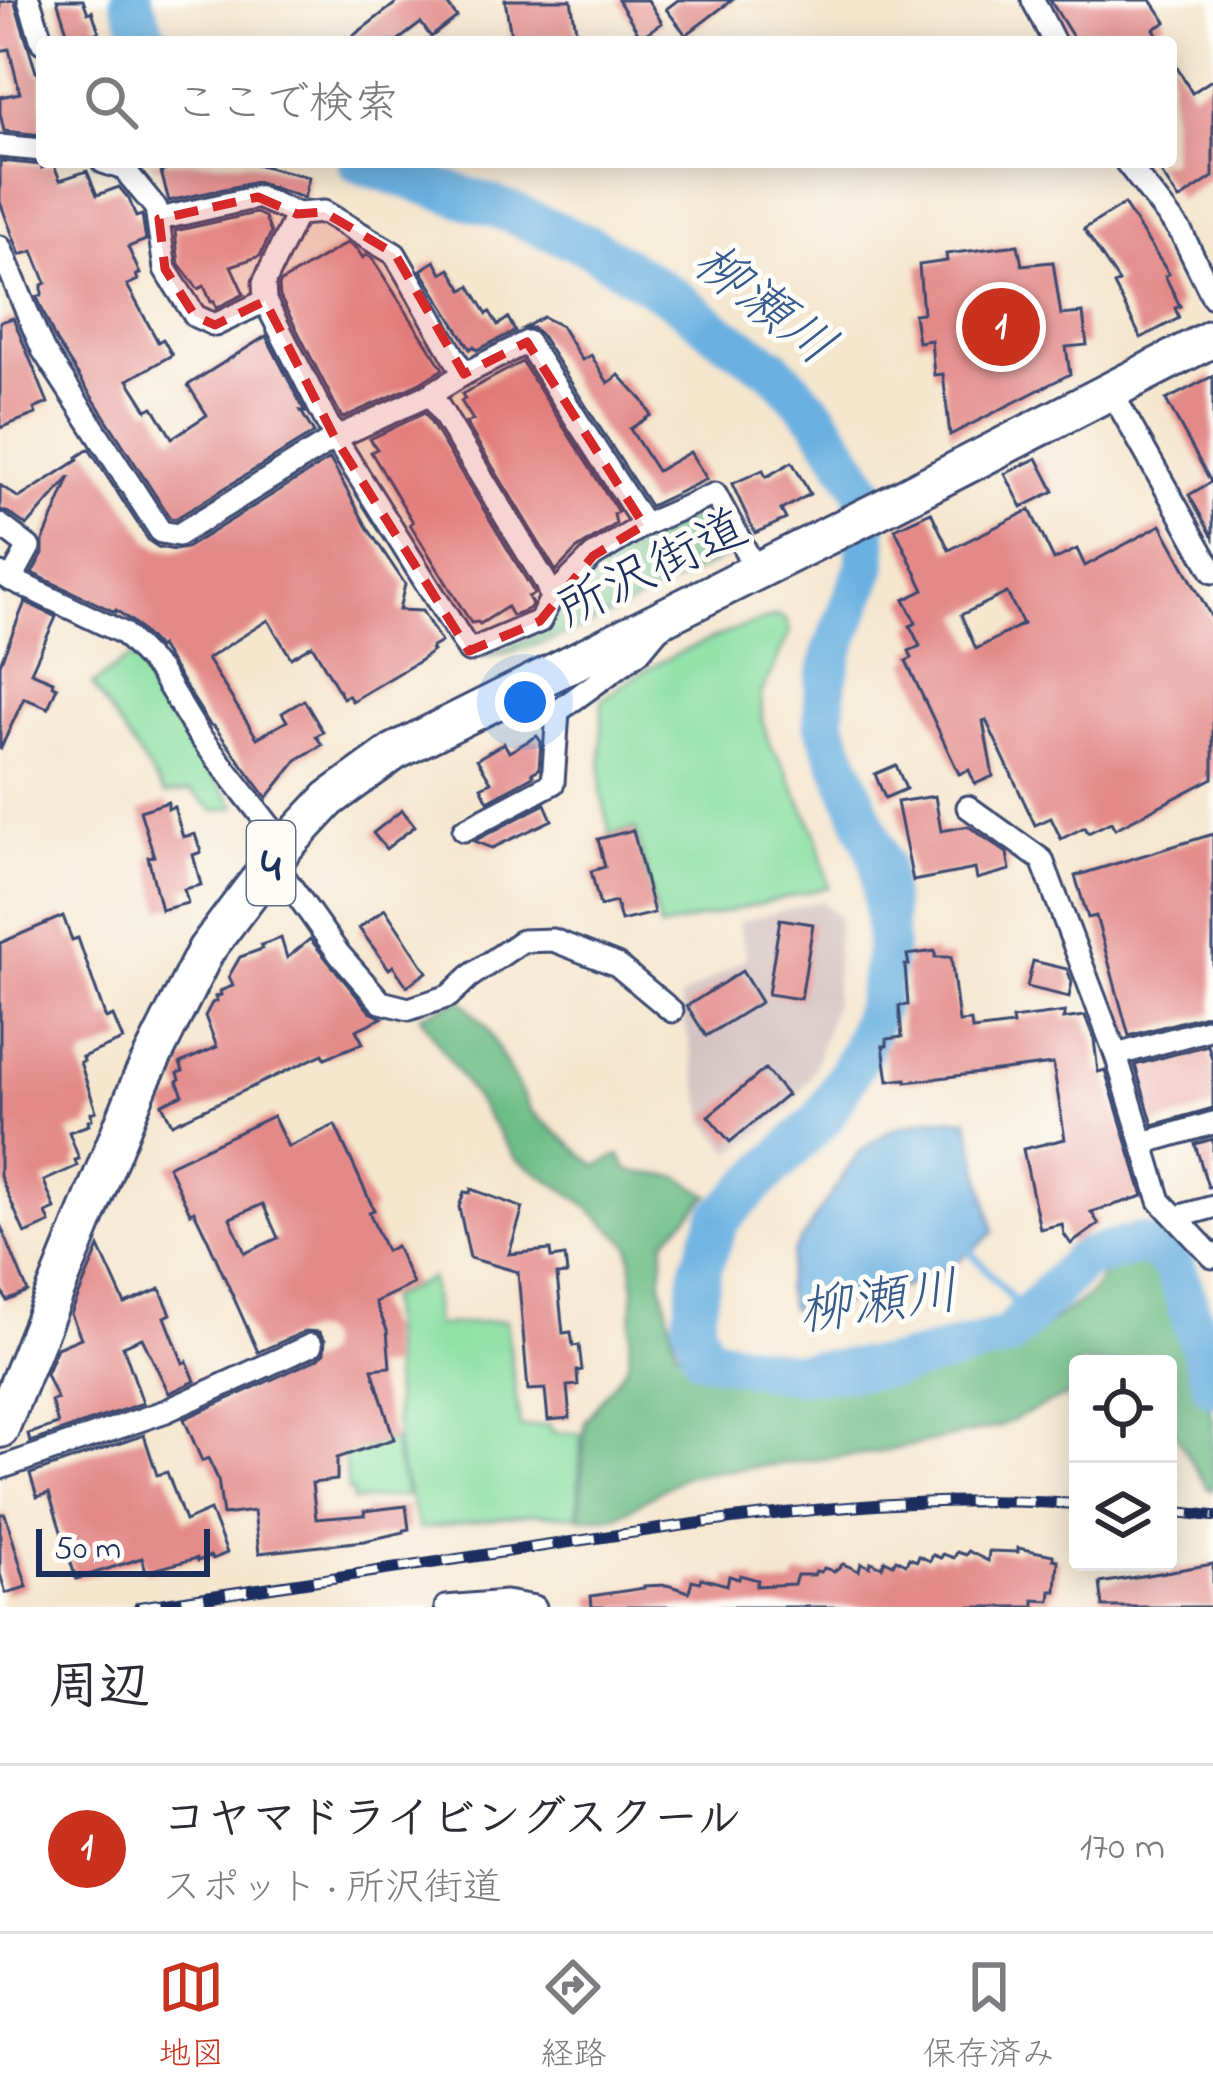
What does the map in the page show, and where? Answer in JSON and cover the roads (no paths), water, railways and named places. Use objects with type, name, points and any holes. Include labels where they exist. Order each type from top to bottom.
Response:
[{"type":"main road","name":"所沢街道","points":[[0,1429],[141,1080],[206,950],[279,853],[329,799],[394,752],[1213,338]]},
{"type":"street","points":[[29,0],[40,36]]},
{"type":"street","points":[[1033,0],[1051,36]]},
{"type":"street","points":[[0,146],[36,149]]},
{"type":"street","points":[[121,168],[156,208],[165,269],[195,316],[215,325],[266,301]]},
{"type":"street","points":[[1131,168],[1181,232],[1213,297]]},
{"type":"street","points":[[159,219],[258,197],[297,214],[324,212],[395,254],[464,374]]},
{"type":"street","points":[[297,214],[264,283],[266,301],[335,438],[469,651],[540,621],[551,598],[593,556],[644,525],[715,494],[757,572]]},
{"type":"street","points":[[0,247],[43,350],[161,532],[178,535],[335,438],[527,342],[644,525]]},
{"type":"street","points":[[1112,391],[1213,572]]},
{"type":"street","points":[[431,394],[551,598]]},
{"type":"street","points":[[0,525],[29,547],[6,577],[123,634],[158,670],[279,853],[339,955],[381,1002],[409,1009],[449,996],[522,941],[553,940],[617,965],[672,1011]]},
{"type":"street","points":[[464,830],[553,783],[558,711],[639,652],[670,614]]},
{"type":"street","points":[[968,807],[1042,860],[1116,1055],[1160,1201],[1213,1257]]},
{"type":"street","points":[[1116,1055],[1213,1028]]},
{"type":"street","points":[[1143,1143],[1213,1123]]},
{"type":"street","points":[[1178,1217],[1213,1207]]},
{"type":"street","points":[[0,1468],[166,1411],[311,1345]]},
{"type":"street","points":[[446,1607],[506,1602],[535,1607]]},
{"type":"water","points":[[930,1118],[968,1119],[994,1232],[950,1266],[900,1289],[791,1309],[785,1289],[793,1252],[859,1152],[890,1130]]},
{"type":"waterway","name":"柳瀬川","points":[[131,0],[146,36]]},
{"type":"waterway","name":"柳瀬川","points":[[377,168],[507,211],[589,246],[677,300],[774,369],[819,418],[865,491],[867,565],[833,652],[824,723],[881,863],[887,944],[876,1008],[859,1055],[823,1118],[719,1219],[701,1268],[693,1324],[703,1355],[791,1373],[891,1367],[1008,1337],[1083,1259],[1138,1244],[1171,1262],[1213,1385]]},
{"type":"waterway","points":[[972,1253],[1024,1320]]},
{"type":"railway","points":[[139,1607],[810,1510],[944,1502],[1069,1504]]},
{"type":"railway","points":[[1177,1512],[1213,1516]]},
{"type":"place","name":"コヤマドライビングスクール","points":[[1001,327]]}]
